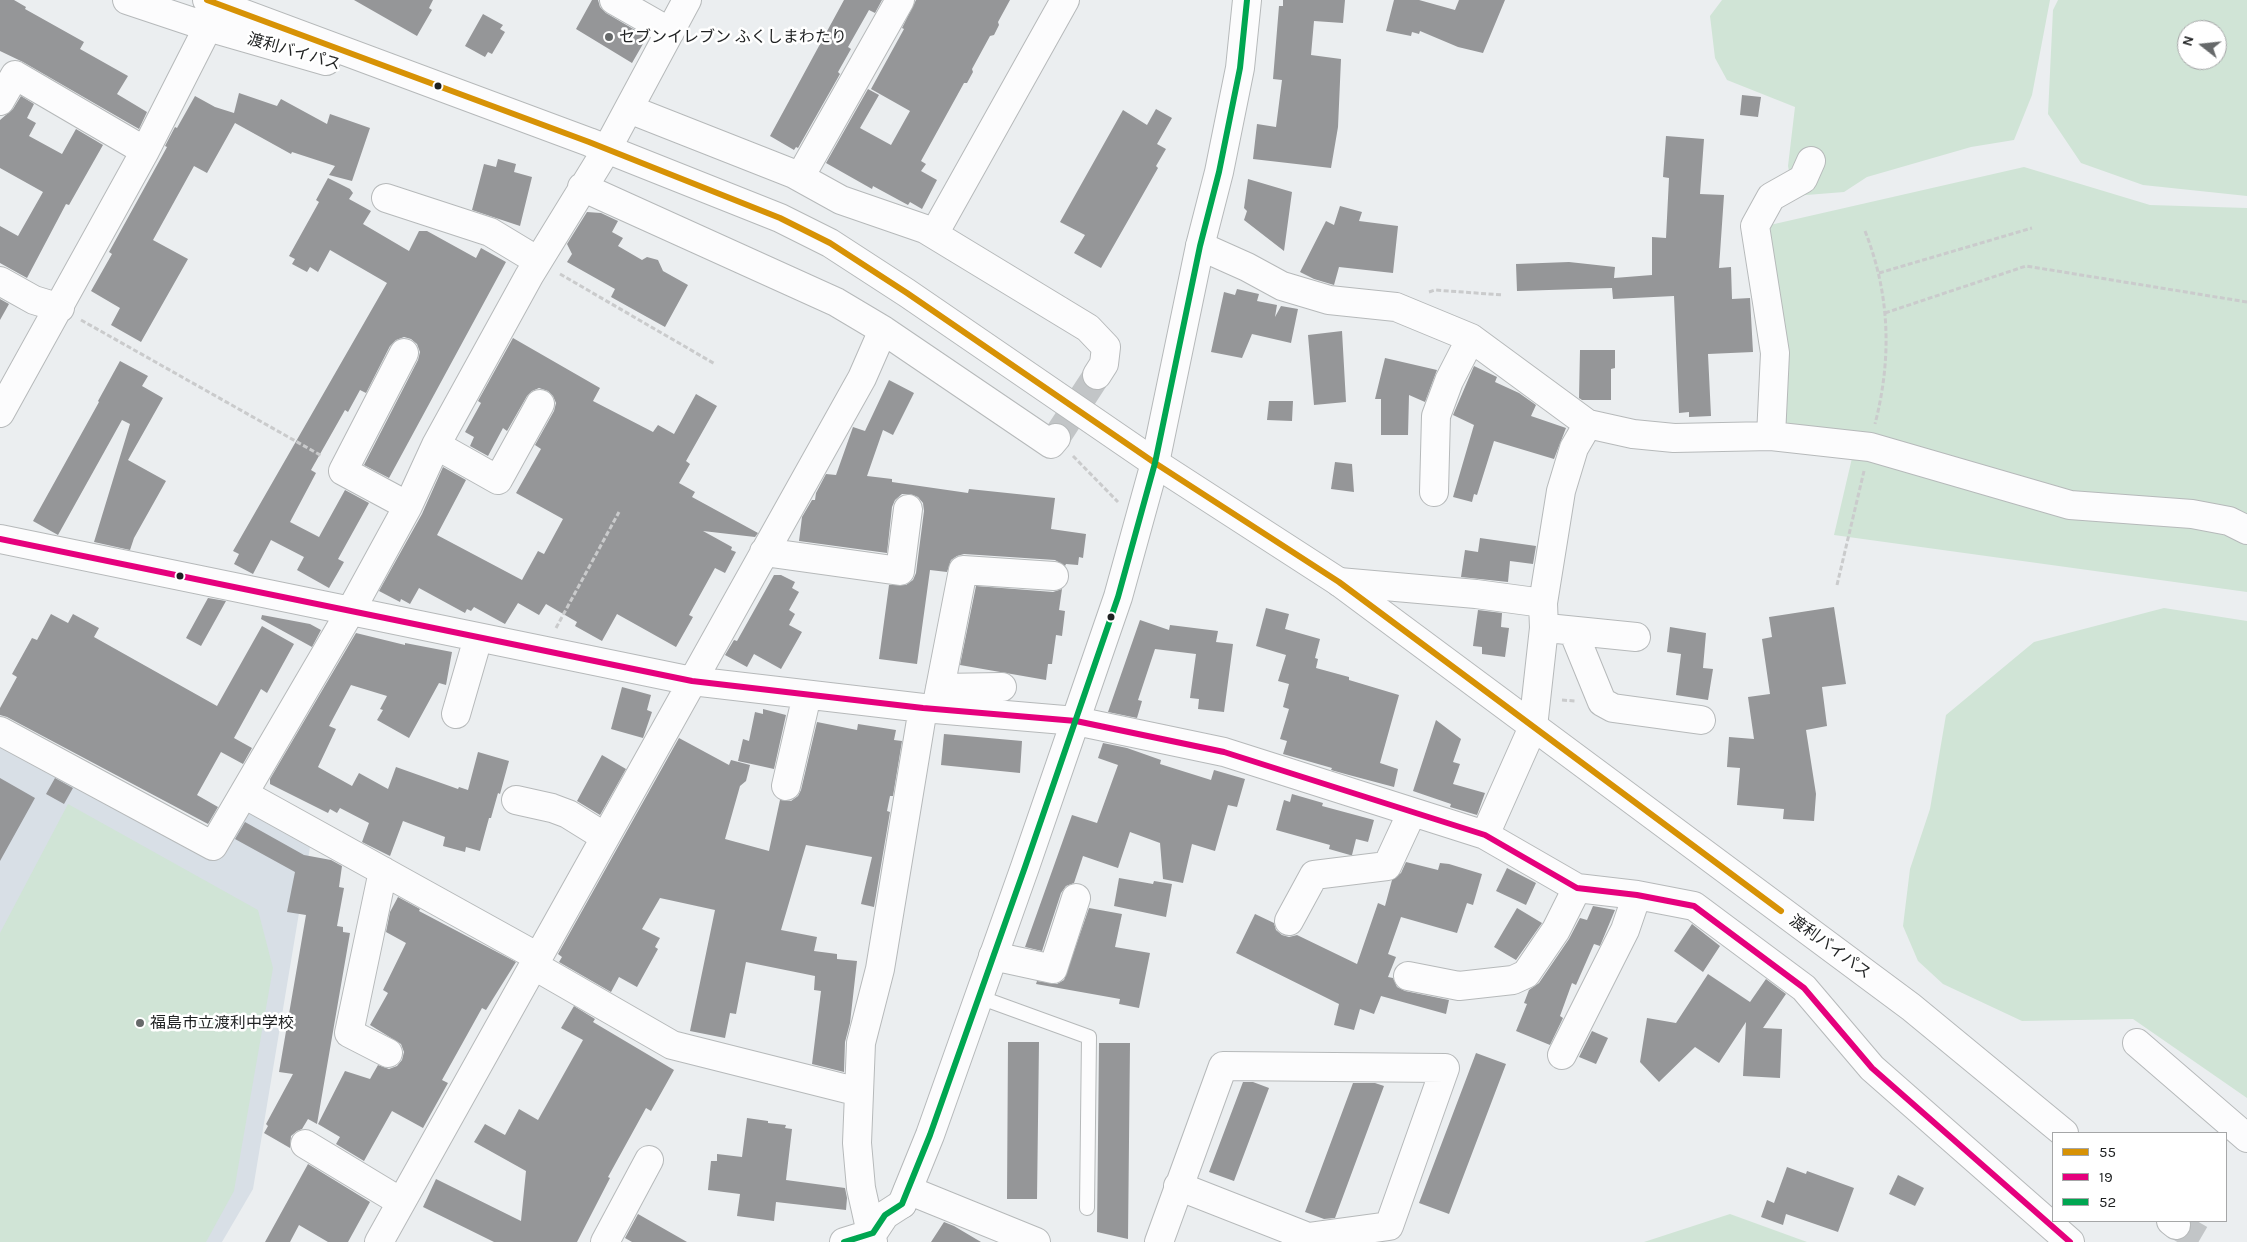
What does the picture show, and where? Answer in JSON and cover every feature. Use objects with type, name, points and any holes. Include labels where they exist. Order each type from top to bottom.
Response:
[{"type":"main road","name":"渡利バイパス","points":[[127,0],[208,27],[519,117]]},
{"type":"main road","points":[[614,0],[670,32]]},
{"type":"main road","points":[[0,731],[213,846],[350,612],[408,506],[436,445],[538,261],[607,149],[688,0]]},
{"type":"main road","points":[[800,177],[900,0]]},
{"type":"main road","points":[[934,234],[1065,0]]},
{"type":"main road","points":[[873,1237],[885,1216],[905,1197],[930,1135],[1118,597],[1155,463],[1200,246],[1219,172],[1240,68],[1247,0]]},
{"type":"main road","name":"渡利バイパス","points":[[219,2],[607,149],[780,218],[830,243],[907,293],[1155,463],[1339,582],[1911,1007],[2063,1132]]},
{"type":"main road","points":[[0,412],[60,308],[145,151],[219,2]]},
{"type":"main road","points":[[0,101],[15,75],[145,151]]},
{"type":"main road","points":[[629,109],[800,177],[841,200],[925,229],[934,234],[1088,328],[1106,347],[1104,364],[1097,375]]},
{"type":"main road","points":[[1771,436],[1775,353],[1755,226],[1771,197],[1803,179],[1811,161]]},
{"type":"main road","points":[[582,187],[836,302],[883,330],[1051,444],[1056,438]]},
{"type":"main road","points":[[386,198],[490,232],[538,261]]},
{"type":"main road","points":[[1200,246],[1247,267],[1282,286],[1329,300],[1396,307],[1471,338],[1588,424],[1633,434],[1674,438],[1771,436],[1870,447],[2070,505],[2192,514],[2229,521],[2247,530]]},
{"type":"main road","points":[[0,281],[34,300],[60,308]]},
{"type":"main road","points":[[379,1242],[862,378],[883,330]]},
{"type":"main road","points":[[1434,492],[1436,416],[1449,381],[1471,338]]},
{"type":"main road","points":[[404,353],[343,471],[408,506]]},
{"type":"main road","points":[[436,445],[498,480],[540,404]]},
{"type":"main road","points":[[1485,835],[1533,727],[1543,615],[1561,491],[1574,448],[1588,424]]},
{"type":"main road","points":[[764,552],[900,570],[908,509]]},
{"type":"main road","points":[[0,539],[692,681],[807,694],[933,702],[1076,720],[1224,752],[1485,835],[1577,888],[1637,895],[1694,906],[1804,988],[1872,1068],[2070,1242]]},
{"type":"main road","points":[[873,1237],[861,1188],[857,1143],[861,1043],[880,969],[933,702],[963,570],[1054,576]]},
{"type":"main road","points":[[1339,582],[1476,594],[1543,615],[1574,631],[1636,637]]},
{"type":"main road","points":[[1574,631],[1602,702],[1613,708],[1701,720]]},
{"type":"main road","points":[[456,714],[478,638]]},
{"type":"main road","points":[[933,702],[1002,687]]},
{"type":"main road","points":[[786,786],[807,694]]},
{"type":"main road","points":[[244,794],[382,871],[536,961],[672,1045],[859,1092]]},
{"type":"main road","points":[[516,800],[552,808],[568,814],[605,837]]},
{"type":"main road","points":[[1289,921],[1314,875],[1388,866],[1412,812]]},
{"type":"main road","points":[[382,871],[349,1033],[388,1053]]},
{"type":"main road","points":[[1408,976],[1459,986],[1513,980],[1526,974],[1556,930],[1577,888]]},
{"type":"main road","points":[[1562,1055],[1625,930],[1637,895]]},
{"type":"main road","points":[[993,956],[1054,969],[1076,898]]},
{"type":"main road","points":[[2137,1043],[2247,1138]]},
{"type":"main road","points":[[1159,1242],[1178,1186],[1223,1066],[1445,1068],[1389,1226],[1308,1237],[1178,1186]]},
{"type":"main road","points":[[305,1144],[401,1202]]},
{"type":"main road","points":[[605,1242],[650,1160]]},
{"type":"main road","points":[[905,1197],[1036,1242]]},
{"type":"main road","points":[[844,1242],[873,1237]]},
{"type":"lane","points":[[979,997],[1089,1037],[1087,1208]]},
{"type":"path","points":[[1879,273],[2032,228]]},
{"type":"path","points":[[1838,585],[1880,407],[1887,339],[1879,273],[1865,231]]},
{"type":"path","points":[[538,261],[715,364]]},
{"type":"path","points":[[1885,313],[2026,266],[2247,302]]},
{"type":"path","points":[[1396,307],[1416,296],[1435,290],[1503,295]]},
{"type":"path","points":[[60,308],[344,468]]},
{"type":"path","points":[[1056,438],[1138,523]]},
{"type":"path","points":[[544,651],[619,512]]},
{"type":"path","points":[[1536,699],[1602,702]]},
{"type":"shaded area","name":"福島市立渡利中学校","points":[[0,740],[215,858],[246,809],[310,847],[253,1189],[222,1242],[0,1242]]},
{"type":"green space","points":[[1722,0],[2050,0],[2032,95],[2014,140],[1971,147],[1867,177],[1844,192],[1794,196],[1788,166],[1795,107],[1727,80],[1715,58],[1710,16]]},
{"type":"green space","points":[[2058,0],[2247,0],[2247,196],[2143,185],[2081,163],[2048,114],[2053,10]]},
{"type":"green space","points":[[2024,167],[2150,205],[2247,208],[2247,592],[1834,535],[1856,441],[1780,428],[1782,351],[1770,225]]},
{"type":"green space","points":[[2164,608],[2247,621],[2247,1098],[2133,1019],[2022,1021],[1943,984],[1918,961],[1903,926],[1910,869],[1930,809],[1946,715],[2034,642]]},
{"type":"green space","name":"福島市立渡利中学校","points":[[68,804],[258,910],[273,968],[234,1191],[206,1242],[0,1242],[0,933]]},
{"type":"green space","points":[[1730,1214],[1807,1242],[1644,1242]]},
{"type":"building","points":[[0,0],[14,0],[26,7],[25,9],[84,42],[80,49],[128,76],[117,94],[147,112],[139,129],[23,62],[0,51]]},
{"type":"building","points":[[354,0],[433,0],[429,8],[432,10],[417,36]]},
{"type":"building","points":[[592,0],[598,0],[600,7],[606,13],[647,37],[632,63],[576,29]]},
{"type":"building","points":[[844,0],[882,0],[875,13],[869,10],[848,47],[851,49],[838,72],[840,74],[798,148],[796,147],[794,150],[770,136]]},
{"type":"building","points":[[916,0],[1010,0],[998,22],[999,25],[994,35],[990,36],[972,69],[973,72],[967,83],[964,83],[921,161],[926,164],[921,171],[937,180],[922,209],[910,202],[908,205],[873,186],[872,189],[826,163],[868,89],[879,95],[860,128],[891,145],[910,111],[871,89],[904,29],[902,28]]},
{"type":"building","points":[[1283,0],[1345,0],[1343,23],[1314,21],[1311,55],[1341,59],[1338,127],[1331,168],[1253,159],[1257,124],[1276,127],[1282,80],[1273,79],[1279,6],[1283,6]]},
{"type":"building","points":[[1394,0],[1419,0],[1455,10],[1459,0],[1505,0],[1483,53],[1458,47],[1420,31],[1419,34],[1412,32],[1411,36],[1386,31]]},
{"type":"building","points":[[483,14],[503,25],[500,29],[505,32],[492,54],[488,52],[485,57],[465,46]]},
{"type":"building","points":[[239,93],[277,106],[281,99],[327,124],[330,114],[370,128],[352,181],[329,175],[335,166],[292,152],[291,154],[235,123],[207,173],[194,166],[153,240],[188,259],[141,342],[111,325],[120,308],[91,291],[112,254],[109,252],[167,147],[165,146],[175,127],[177,128],[195,96],[215,107],[234,113]]},
{"type":"building","points":[[1742,95],[1761,97],[1758,117],[1740,115]]},
{"type":"building","points":[[21,96],[34,104],[27,118],[36,123],[29,136],[62,154],[76,129],[103,145],[69,205],[66,204],[27,278],[0,263],[0,226],[18,236],[43,192],[0,168],[0,120],[13,109]]},
{"type":"building","points":[[1156,109],[1172,118],[1157,144],[1166,149],[1156,166],[1158,168],[1101,268],[1074,253],[1085,235],[1060,222],[1123,110],[1147,125]]},
{"type":"building","points":[[1666,136],[1704,139],[1700,194],[1724,195],[1719,268],[1731,267],[1732,299],[1750,298],[1753,352],[1708,354],[1711,416],[1689,417],[1689,412],[1679,413],[1674,296],[1613,299],[1612,288],[1517,291],[1516,264],[1569,262],[1615,267],[1614,278],[1652,275],[1652,237],[1666,238],[1669,178],[1663,177]]},
{"type":"building","points":[[498,159],[516,164],[514,172],[532,177],[520,226],[472,210],[484,164],[496,167]]},
{"type":"building","points":[[328,178],[350,189],[353,193],[349,199],[371,211],[363,224],[409,251],[419,231],[427,231],[476,258],[481,248],[506,262],[389,478],[364,465],[418,360],[420,352],[417,344],[411,339],[404,337],[396,340],[390,346],[366,393],[360,390],[348,412],[345,410],[311,470],[316,473],[290,522],[319,537],[345,490],[369,503],[338,559],[344,562],[329,588],[297,570],[304,557],[271,540],[253,574],[234,564],[239,554],[233,551],[387,283],[330,250],[318,272],[310,267],[307,272],[292,264],[295,259],[289,256],[319,202],[316,200]]},
{"type":"building","points":[[1248,179],[1292,192],[1284,251],[1244,220],[1247,211],[1244,208]]},
{"type":"building","points":[[1340,206],[1362,212],[1359,221],[1398,226],[1393,273],[1339,267],[1334,285],[1314,279],[1300,272],[1326,221],[1334,225]]},
{"type":"building","points":[[587,212],[601,213],[618,221],[612,232],[623,238],[618,246],[642,260],[647,257],[658,260],[663,271],[688,285],[665,327],[611,297],[615,289],[567,262],[572,254],[567,244]]},
{"type":"building","points":[[1237,289],[1259,294],[1257,301],[1277,305],[1275,317],[1281,306],[1298,309],[1291,343],[1252,334],[1242,358],[1211,352],[1224,292],[1235,295]]},
{"type":"building","points":[[0,299],[9,304],[0,320]]},
{"type":"building","points":[[1342,331],[1346,402],[1314,405],[1308,335]]},
{"type":"building","points":[[513,338],[600,388],[593,401],[653,432],[658,425],[674,434],[696,394],[717,406],[686,461],[690,464],[679,483],[695,492],[692,497],[758,533],[755,537],[703,531],[732,547],[731,550],[736,552],[725,573],[715,568],[689,615],[693,617],[676,647],[617,614],[602,641],[575,626],[577,622],[546,604],[539,615],[518,603],[505,624],[474,607],[471,611],[467,609],[465,613],[419,588],[410,604],[401,599],[400,602],[379,591],[422,514],[443,467],[466,480],[437,535],[522,580],[538,551],[544,554],[563,519],[516,493],[541,449],[535,445],[554,411],[556,403],[548,391],[539,388],[527,396],[507,431],[503,428],[488,456],[470,446],[474,437],[465,432],[481,403],[478,401]]},
{"type":"building","points":[[1580,350],[1615,350],[1615,368],[1611,369],[1611,400],[1582,400],[1579,398]]},
{"type":"building","points":[[1385,358],[1437,370],[1425,402],[1409,395],[1408,435],[1381,435],[1381,399],[1375,399]]},
{"type":"building","points":[[120,361],[148,376],[142,386],[163,398],[128,460],[166,481],[134,538],[130,550],[94,542],[130,424],[122,420],[58,535],[33,521]]},
{"type":"building","points":[[1474,366],[1497,377],[1495,382],[1519,393],[1536,405],[1531,416],[1566,428],[1554,459],[1494,441],[1477,495],[1474,494],[1472,502],[1453,497],[1474,425],[1453,415]]},
{"type":"building","points":[[889,380],[914,393],[893,435],[883,430],[867,476],[892,479],[892,482],[968,493],[969,489],[1055,498],[1051,529],[1086,534],[1083,558],[1079,557],[1078,565],[1066,564],[1065,566],[1055,560],[964,554],[951,560],[947,572],[930,570],[917,664],[879,659],[889,585],[906,585],[913,580],[916,573],[924,511],[923,503],[918,497],[902,494],[895,500],[892,507],[887,553],[799,541],[802,517],[812,500],[815,500],[816,493],[826,474],[836,475],[853,427],[865,431]]},
{"type":"building","points":[[1269,401],[1293,401],[1292,421],[1267,420]]},
{"type":"building","points":[[1335,462],[1352,464],[1354,492],[1331,489]]},
{"type":"building","points":[[1480,538],[1536,546],[1533,564],[1510,561],[1508,582],[1461,577],[1465,550],[1478,552]]},
{"type":"building","points":[[774,575],[781,575],[795,582],[792,588],[799,592],[789,610],[795,614],[789,625],[802,632],[781,669],[754,654],[747,667],[725,655],[734,640],[737,641]]},
{"type":"building","points":[[976,586],[1053,592],[1062,589],[1059,610],[1065,611],[1062,636],[1056,635],[1052,664],[1048,664],[1046,680],[960,665]]},
{"type":"building","points":[[208,598],[226,601],[201,646],[186,638]]},
{"type":"building","points":[[1834,607],[1846,684],[1822,687],[1827,726],[1806,730],[1816,794],[1814,821],[1783,819],[1784,809],[1737,805],[1740,768],[1727,767],[1729,737],[1754,739],[1748,697],[1770,694],[1762,639],[1772,637],[1769,617]]},
{"type":"building","points":[[1266,608],[1289,614],[1285,629],[1320,639],[1315,658],[1318,659],[1316,668],[1349,677],[1349,680],[1399,695],[1380,763],[1398,769],[1394,787],[1331,770],[1332,768],[1283,754],[1287,741],[1280,739],[1289,709],[1283,707],[1289,684],[1278,681],[1286,655],[1256,646]]},
{"type":"building","points":[[1478,610],[1502,613],[1501,627],[1509,628],[1505,657],[1482,654],[1482,647],[1473,646]]},
{"type":"building","points":[[51,614],[68,623],[73,614],[99,628],[94,637],[217,706],[262,626],[294,644],[267,693],[261,689],[234,738],[252,748],[243,764],[221,752],[197,795],[218,807],[208,824],[0,715],[0,708],[17,677],[12,674],[32,638],[37,640]]},
{"type":"building","points":[[262,615],[310,624],[321,630],[312,647],[261,619]]},
{"type":"building","points":[[1140,620],[1169,630],[1170,625],[1218,631],[1216,642],[1233,644],[1224,712],[1198,709],[1199,699],[1190,698],[1196,654],[1155,649],[1138,700],[1142,701],[1137,718],[1108,712]]},
{"type":"building","points":[[1670,627],[1706,633],[1703,668],[1713,669],[1708,700],[1676,695],[1681,654],[1667,652]]},
{"type":"building","points":[[356,633],[405,645],[405,643],[452,652],[446,685],[439,683],[409,738],[377,720],[383,710],[380,709],[387,696],[351,685],[329,726],[336,729],[318,767],[352,786],[359,773],[388,789],[396,767],[458,789],[459,787],[468,790],[478,752],[509,761],[500,794],[498,793],[491,818],[489,818],[480,851],[466,847],[465,852],[443,846],[445,837],[403,821],[390,856],[362,842],[369,823],[340,808],[337,813],[330,809],[328,813],[270,784],[270,779]]},
{"type":"building","points":[[622,687],[651,695],[647,710],[652,712],[643,738],[611,729]]},
{"type":"building","points":[[763,709],[786,715],[774,769],[738,761],[743,739],[749,741],[755,712],[763,714]]},
{"type":"building","points":[[1436,720],[1461,739],[1453,762],[1460,764],[1453,784],[1485,793],[1477,815],[1450,807],[1451,804],[1413,791]]},
{"type":"building","points":[[817,722],[857,730],[858,724],[896,730],[894,740],[902,741],[893,796],[890,796],[887,811],[890,812],[874,907],[861,904],[872,857],[806,845],[781,930],[817,937],[814,951],[837,954],[837,959],[857,961],[850,1023],[845,1042],[844,1072],[812,1064],[821,991],[814,990],[815,976],[746,962],[736,1014],[730,1013],[725,1038],[690,1031],[715,910],[660,898],[642,929],[660,938],[655,947],[658,949],[637,987],[619,977],[611,992],[559,962],[562,957],[558,954],[679,738],[729,765],[731,760],[750,765],[746,781],[740,786],[725,839],[769,851],[780,800],[791,801],[798,796],[801,790]]},
{"type":"building","points":[[944,734],[1022,741],[1020,773],[941,765]]},
{"type":"building","points":[[1103,743],[1127,748],[1161,760],[1160,764],[1211,780],[1214,770],[1245,779],[1237,807],[1228,805],[1215,851],[1192,844],[1183,883],[1163,879],[1160,843],[1130,832],[1118,868],[1083,856],[1074,883],[1066,886],[1061,893],[1042,951],[1025,947],[1072,815],[1097,823],[1118,765],[1098,758]]},
{"type":"building","points":[[602,755],[626,769],[600,815],[577,801]]},
{"type":"building","points":[[0,778],[35,798],[0,861]]},
{"type":"building","points":[[55,778],[73,788],[64,804],[46,794]]},
{"type":"building","points":[[1292,794],[1323,803],[1322,806],[1374,820],[1368,842],[1356,839],[1352,855],[1350,855],[1329,849],[1330,845],[1276,830],[1284,800],[1290,802]]},
{"type":"building","points":[[245,822],[304,855],[331,860],[342,866],[339,887],[344,888],[337,926],[343,927],[343,932],[350,933],[317,1124],[308,1119],[302,1129],[291,1136],[290,1148],[264,1133],[268,1126],[266,1124],[293,1074],[279,1072],[306,915],[287,912],[295,872],[235,839]]},
{"type":"building","points":[[1406,862],[1438,870],[1440,863],[1449,864],[1482,874],[1473,905],[1467,903],[1457,933],[1401,917],[1388,954],[1396,957],[1388,977],[1393,978],[1397,987],[1405,991],[1449,1000],[1446,1014],[1381,996],[1374,1014],[1360,1009],[1354,1030],[1334,1025],[1339,1004],[1236,953],[1255,914],[1274,923],[1276,930],[1282,935],[1289,937],[1297,935],[1357,964],[1378,903],[1385,906],[1392,880],[1401,873]]},
{"type":"building","points":[[1507,868],[1536,883],[1526,905],[1496,891]]},
{"type":"building","points":[[1119,878],[1153,884],[1154,881],[1172,884],[1166,917],[1114,906]]},
{"type":"building","points":[[398,897],[420,909],[419,911],[516,962],[486,1010],[482,1008],[442,1080],[448,1083],[423,1128],[392,1111],[364,1161],[336,1144],[340,1137],[318,1124],[345,1071],[370,1079],[378,1065],[389,1069],[397,1066],[402,1060],[404,1052],[401,1044],[370,1025],[388,993],[383,990],[406,943],[386,932],[390,912]]},
{"type":"building","points":[[1593,906],[1615,910],[1600,946],[1594,944],[1576,985],[1572,983],[1560,1016],[1563,1018],[1550,1045],[1516,1031],[1527,1004],[1524,1003],[1529,990],[1539,983],[1569,939],[1580,918],[1587,920]]},
{"type":"building","points":[[1089,908],[1122,914],[1115,947],[1150,953],[1139,1008],[1119,1004],[1120,999],[1036,984],[1037,981],[1057,984],[1064,980]]},
{"type":"building","points":[[1517,908],[1542,923],[1516,960],[1494,947]]},
{"type":"building","points":[[1692,924],[1720,946],[1703,972],[1674,951]]},
{"type":"building","points":[[1708,974],[1750,1002],[1766,979],[1786,994],[1763,1028],[1782,1029],[1780,1078],[1743,1076],[1746,1022],[1719,1063],[1695,1047],[1659,1082],[1640,1062],[1647,1018],[1676,1023]]},
{"type":"building","points":[[574,1006],[595,1019],[593,1022],[674,1070],[651,1111],[646,1108],[608,1177],[610,1178],[577,1242],[494,1242],[423,1207],[436,1179],[521,1221],[526,1171],[474,1142],[485,1124],[505,1135],[519,1109],[538,1120],[583,1040],[561,1028]]},
{"type":"building","points":[[1592,1031],[1608,1038],[1596,1064],[1579,1057]]},
{"type":"building","points":[[1008,1042],[1039,1042],[1037,1199],[1007,1199]]},
{"type":"building","points":[[1099,1043],[1130,1043],[1128,1239],[1097,1232]]},
{"type":"building","points":[[1476,1053],[1506,1064],[1449,1214],[1419,1203]]},
{"type":"building","points":[[1243,1082],[1253,1082],[1269,1088],[1234,1181],[1209,1172]]},
{"type":"building","points":[[1353,1083],[1375,1083],[1384,1086],[1335,1218],[1324,1219],[1305,1212]]},
{"type":"building","points":[[747,1118],[786,1125],[785,1128],[792,1129],[786,1180],[845,1188],[847,1198],[846,1210],[776,1202],[774,1221],[737,1216],[740,1194],[708,1190],[711,1161],[717,1161],[717,1154],[742,1157]]},
{"type":"building","points":[[308,1164],[370,1202],[348,1242],[328,1242],[299,1225],[290,1242],[265,1242]]},
{"type":"building","points":[[1787,1167],[1806,1174],[1807,1171],[1854,1188],[1838,1232],[1786,1214],[1783,1225],[1761,1217],[1767,1200],[1774,1203]]},
{"type":"building","points":[[1898,1175],[1924,1188],[1915,1206],[1889,1194]]},
{"type":"building","points":[[638,1214],[687,1242],[632,1242],[625,1238]]},
{"type":"building","points":[[944,1222],[954,1226],[981,1242],[931,1242]]},
{"type":"tunnel","points":[[1056,438],[1097,375]]},
{"type":"tunnel","points":[[2176,1225],[2205,1242]]},
{"type":"transit line","name":"55","points":[[207,0],[589,142],[780,218],[830,243],[907,293],[1155,463],[1339,582],[1781,911]]},
{"type":"transit line","name":"52","points":[[844,1242],[873,1233],[885,1215],[902,1204],[930,1135],[1118,597],[1155,463],[1200,246],[1219,172],[1240,68],[1247,0]]},
{"type":"transit line","name":"19","points":[[0,539],[692,681],[923,708],[1076,721],[1224,752],[1485,835],[1577,888],[1637,895],[1694,906],[1804,988],[1872,1068],[2070,1242]]},
{"type":"place","name":"セブンイレブン ふくしまわたり","points":[[609,37]]},
{"type":"place","name":"福島市立渡利中学校","points":[[140,1023]]}]
